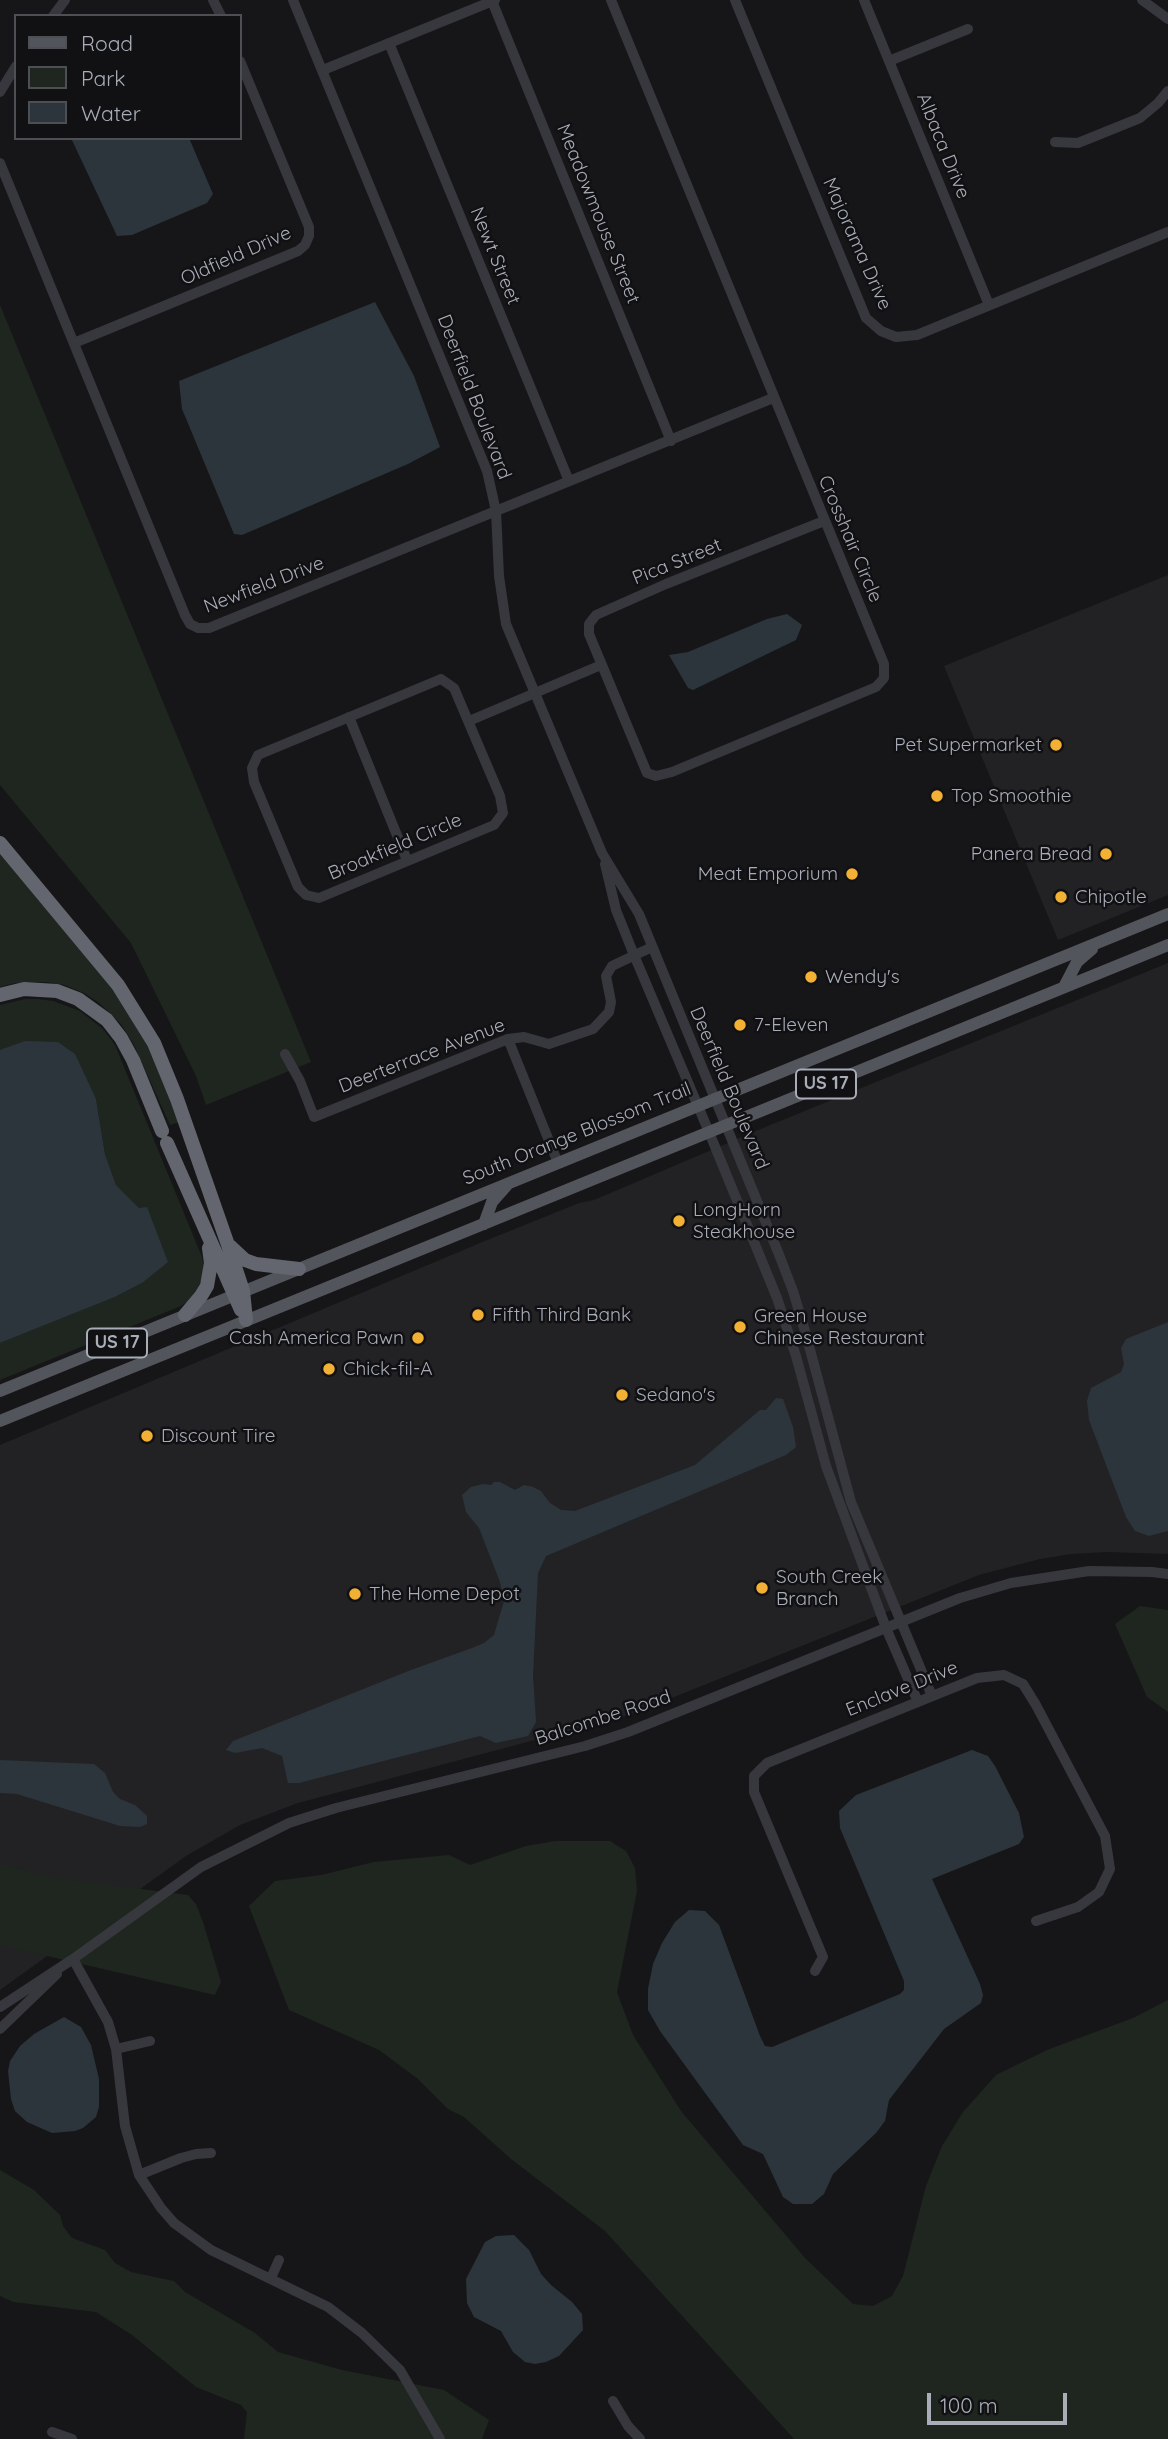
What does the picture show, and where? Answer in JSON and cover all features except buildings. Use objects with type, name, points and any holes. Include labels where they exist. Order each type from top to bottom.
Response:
[{"type":"highway","points":[[0,844],[118,985],[143,1024],[177,1099],[227,1242],[246,1320]]},
{"type":"highway","points":[[0,995],[24,989],[57,991],[78,999],[107,1020],[133,1060],[207,1237],[238,1293]]},
{"type":"highway","points":[[185,1315],[201,1296],[209,1278],[211,1263],[207,1237]]},
{"type":"highway","points":[[227,1242],[236,1254],[256,1264],[299,1269]]},
{"type":"main road","name":"South Orange Blossom Trail","points":[[0,1391],[1168,914]]},
{"type":"main road","points":[[1064,987],[1077,962],[1100,942]]},
{"type":"main road","name":"US 17","points":[[0,1421],[1168,944]]},
{"type":"main road","points":[[484,1224],[492,1202],[510,1182]]},
{"type":"street","name":"Deerfield Boulevard","points":[[293,0],[487,471],[496,511],[499,576],[506,624],[602,853],[639,914],[793,1291],[851,1502],[932,1696]]},
{"type":"street","name":"Crosshair Circle","points":[[601,666],[642,764],[647,773],[656,776],[672,772],[876,687],[884,678],[884,664],[611,0]]},
{"type":"street","name":"Majorama Drive","points":[[736,0],[866,318],[881,331],[896,337],[917,335],[1168,232]]},
{"type":"street","name":"Albaca Drive","points":[[864,0],[989,305]]},
{"type":"street","points":[[1142,0],[1168,19]]},
{"type":"street","points":[[323,71],[494,1]]},
{"type":"street","name":"Meadowmouse Street","points":[[494,1],[671,441]]},
{"type":"street","points":[[890,61],[968,29]]},
{"type":"street","name":"Newt Street","points":[[389,43],[569,481]]},
{"type":"street","name":"Oldfield Drive","points":[[75,343],[298,251],[305,245],[309,227],[242,66]]},
{"type":"street","points":[[0,92],[14,69]]},
{"type":"street","points":[[1055,142],[1078,143],[1140,118],[1168,91]]},
{"type":"street","name":"Newfield Drive","points":[[0,163],[185,615],[191,624],[198,628],[209,628],[773,398]]},
{"type":"street","name":"Pica Street","points":[[601,666],[589,634],[589,624],[597,615],[666,584],[824,521]]},
{"type":"street","points":[[469,721],[601,666]]},
{"type":"street","name":"Broakfield Circle","points":[[441,680],[454,688],[500,796],[503,813],[494,825],[318,898],[306,895],[298,887],[254,782],[251,768],[258,755],[349,717],[441,680]]},
{"type":"street","points":[[349,717],[407,860]]},
{"type":"street","name":"Deerfield Boulevard","points":[[602,853],[616,909],[634,955],[777,1298],[826,1466],[886,1628],[918,1702]]},
{"type":"street","name":"Deerterrace Avenue","points":[[285,1054],[300,1081],[314,1117],[508,1039],[524,1037],[549,1044],[593,1029],[609,1012],[611,1002],[606,976],[612,966],[652,947]]},
{"type":"street","points":[[508,1039],[558,1163]]},
{"type":"street","points":[[777,1298],[793,1291]]},
{"type":"street","name":"Balcombe Road","points":[[0,2007],[73,1959],[201,1867],[289,1824],[336,1808],[584,1746],[628,1732],[960,1598],[1011,1584],[1089,1572],[1168,1574]]},
{"type":"street","name":"Enclave Drive","points":[[815,1971],[823,1957],[754,1793],[754,1776],[767,1763],[977,1678],[1004,1675],[1023,1684],[1105,1836],[1110,1869],[1099,1892],[1078,1907],[1036,1921]]},
{"type":"street","points":[[73,1959],[108,2022],[116,2049],[125,2126],[139,2175],[161,2208],[174,2223],[211,2250],[328,2307],[362,2333],[400,2370],[440,2439]]},
{"type":"street","name":"Balcombe Road","points":[[0,2029],[73,1959]]},
{"type":"street","points":[[116,2049],[150,2041]]},
{"type":"street","points":[[139,2175],[181,2158],[211,2153]]},
{"type":"street","points":[[271,2278],[279,2260]]},
{"type":"street","points":[[613,2401],[628,2426],[640,2439]]},
{"type":"street","points":[[52,2432],[72,2439]]},
{"type":"shaded area","points":[[1168,575],[1168,895],[1058,940],[944,666]]},
{"type":"shaded area","points":[[1168,963],[1168,1554],[1071,1554],[979,1575],[629,1715],[298,1803],[240,1825],[186,1856],[0,1990],[0,1445],[480,1243],[579,1203],[594,1200]]},
{"type":"green space","points":[[0,305],[311,1062],[206,1105],[196,1076],[131,943],[0,785]]},
{"type":"green space","points":[[0,850],[108,979],[140,1026],[180,1122],[170,1125],[134,1045],[121,1024],[98,1002],[64,985],[47,982],[15,983],[0,987]]},
{"type":"green space","points":[[38,999],[53,1001],[80,1011],[103,1029],[115,1045],[202,1257],[205,1272],[194,1298],[181,1306],[0,1380],[0,1343],[115,1297],[142,1283],[139,1208],[116,1185],[105,1154],[96,1099],[0,1050],[0,1005]]},
{"type":"green space","points":[[1140,1606],[1168,1610],[1168,1712],[1147,1697],[1115,1624]]},
{"type":"green space","points":[[555,1841],[610,1841],[626,1851],[635,1868],[637,1891],[617,1992],[633,2035],[681,2111],[805,2258],[853,2304],[873,2306],[892,2296],[903,2276],[926,2186],[942,2146],[963,2112],[996,2075],[1047,2050],[1133,2018],[1168,2000],[1168,2439],[794,2439],[605,2231],[511,2159],[464,2117],[448,2109],[418,2079],[379,2050],[289,2010],[249,1906],[275,1881],[321,1875],[374,1862],[449,1855],[470,1865],[526,1846]]},
{"type":"green space","points":[[0,1864],[55,1878],[188,1895],[196,1904],[203,1922],[221,1982],[215,1995],[0,1945]]},
{"type":"green space","points":[[0,2170],[34,2190],[60,2215],[63,2226],[72,2238],[105,2250],[115,2263],[131,2272],[174,2281],[185,2292],[255,2333],[278,2352],[342,2370],[444,2390],[489,2420],[482,2439],[244,2439],[247,2412],[241,2405],[196,2387],[132,2335],[96,2312],[13,2302],[0,2296]]},
{"type":"water","points":[[72,140],[190,140],[213,194],[207,203],[132,235],[117,236]]},
{"type":"water","points":[[375,302],[414,376],[440,447],[408,464],[242,535],[234,534],[182,409],[179,381]]},
{"type":"water","points":[[787,614],[802,625],[796,640],[693,690],[688,688],[669,655],[688,652],[767,619]]},
{"type":"water","points":[[25,1041],[58,1042],[75,1054],[96,1099],[105,1154],[116,1185],[139,1208],[147,1207],[168,1262],[142,1283],[115,1297],[0,1343],[0,1050]]},
{"type":"water","points":[[1168,1322],[1168,1531],[1149,1536],[1135,1531],[1126,1517],[1089,1420],[1087,1401],[1091,1388],[1121,1372],[1124,1364],[1121,1348],[1126,1339]]},
{"type":"water","points":[[776,1398],[783,1399],[793,1427],[796,1447],[786,1455],[546,1556],[538,1573],[533,1676],[536,1722],[528,1736],[496,1743],[480,1736],[299,1783],[288,1783],[282,1756],[262,1748],[235,1753],[226,1750],[233,1741],[472,1648],[494,1635],[504,1601],[500,1582],[479,1528],[466,1512],[462,1495],[471,1487],[500,1482],[515,1490],[524,1485],[533,1487],[561,1510],[575,1511],[695,1465],[760,1410],[766,1410]]},
{"type":"water","points":[[972,1750],[988,1756],[995,1766],[1019,1813],[1024,1837],[1019,1844],[932,1879],[980,1984],[983,1995],[981,2003],[944,2029],[889,2100],[885,2121],[833,2174],[824,2194],[812,2204],[793,2204],[783,2197],[763,2154],[743,2145],[660,2031],[648,2010],[648,1989],[653,1964],[675,1922],[689,1910],[705,1911],[719,1925],[760,2036],[765,2046],[772,2047],[900,1994],[904,1990],[904,1981],[840,1828],[839,1811],[856,1795]]},
{"type":"water","points":[[0,1760],[94,1764],[105,1773],[113,1792],[120,1799],[135,1805],[147,1816],[147,1824],[140,1827],[120,1826],[17,1794],[0,1793]]},
{"type":"water","points":[[64,2017],[81,2027],[91,2045],[99,2079],[99,2107],[96,2117],[83,2128],[52,2133],[27,2122],[15,2111],[8,2071],[10,2061],[20,2046],[34,2034]]},
{"type":"water","points":[[514,2235],[529,2250],[541,2274],[582,2314],[583,2330],[559,2356],[546,2362],[525,2362],[513,2352],[501,2331],[474,2317],[467,2303],[466,2279],[485,2242],[496,2236]]},
{"type":"place","name":"Pet Supermarket","points":[[1056,745]]},
{"type":"place","name":"Top Smoothie","points":[[937,796]]},
{"type":"place","name":"Panera Bread","points":[[1106,854]]},
{"type":"place","name":"Meat Emporium","points":[[852,874]]},
{"type":"place","name":"Chipotle","points":[[1061,897]]},
{"type":"place","name":"Wendy's","points":[[811,977]]},
{"type":"place","name":"7-Eleven","points":[[740,1025]]},
{"type":"place","name":"LongHorn Steakhouse","points":[[679,1221]]},
{"type":"place","name":"Fifth Third Bank","points":[[478,1315]]},
{"type":"place","name":"Green House Chinese Restaurant","points":[[740,1327]]},
{"type":"place","name":"Cash America Pawn","points":[[418,1338]]},
{"type":"place","name":"Chick-fil-A","points":[[329,1369]]},
{"type":"place","name":"Sedano's","points":[[622,1395]]},
{"type":"place","name":"Discount Tire","points":[[147,1436]]},
{"type":"place","name":"South Creek Branch","points":[[762,1588]]},
{"type":"place","name":"The Home Depot","points":[[355,1594]]}]
